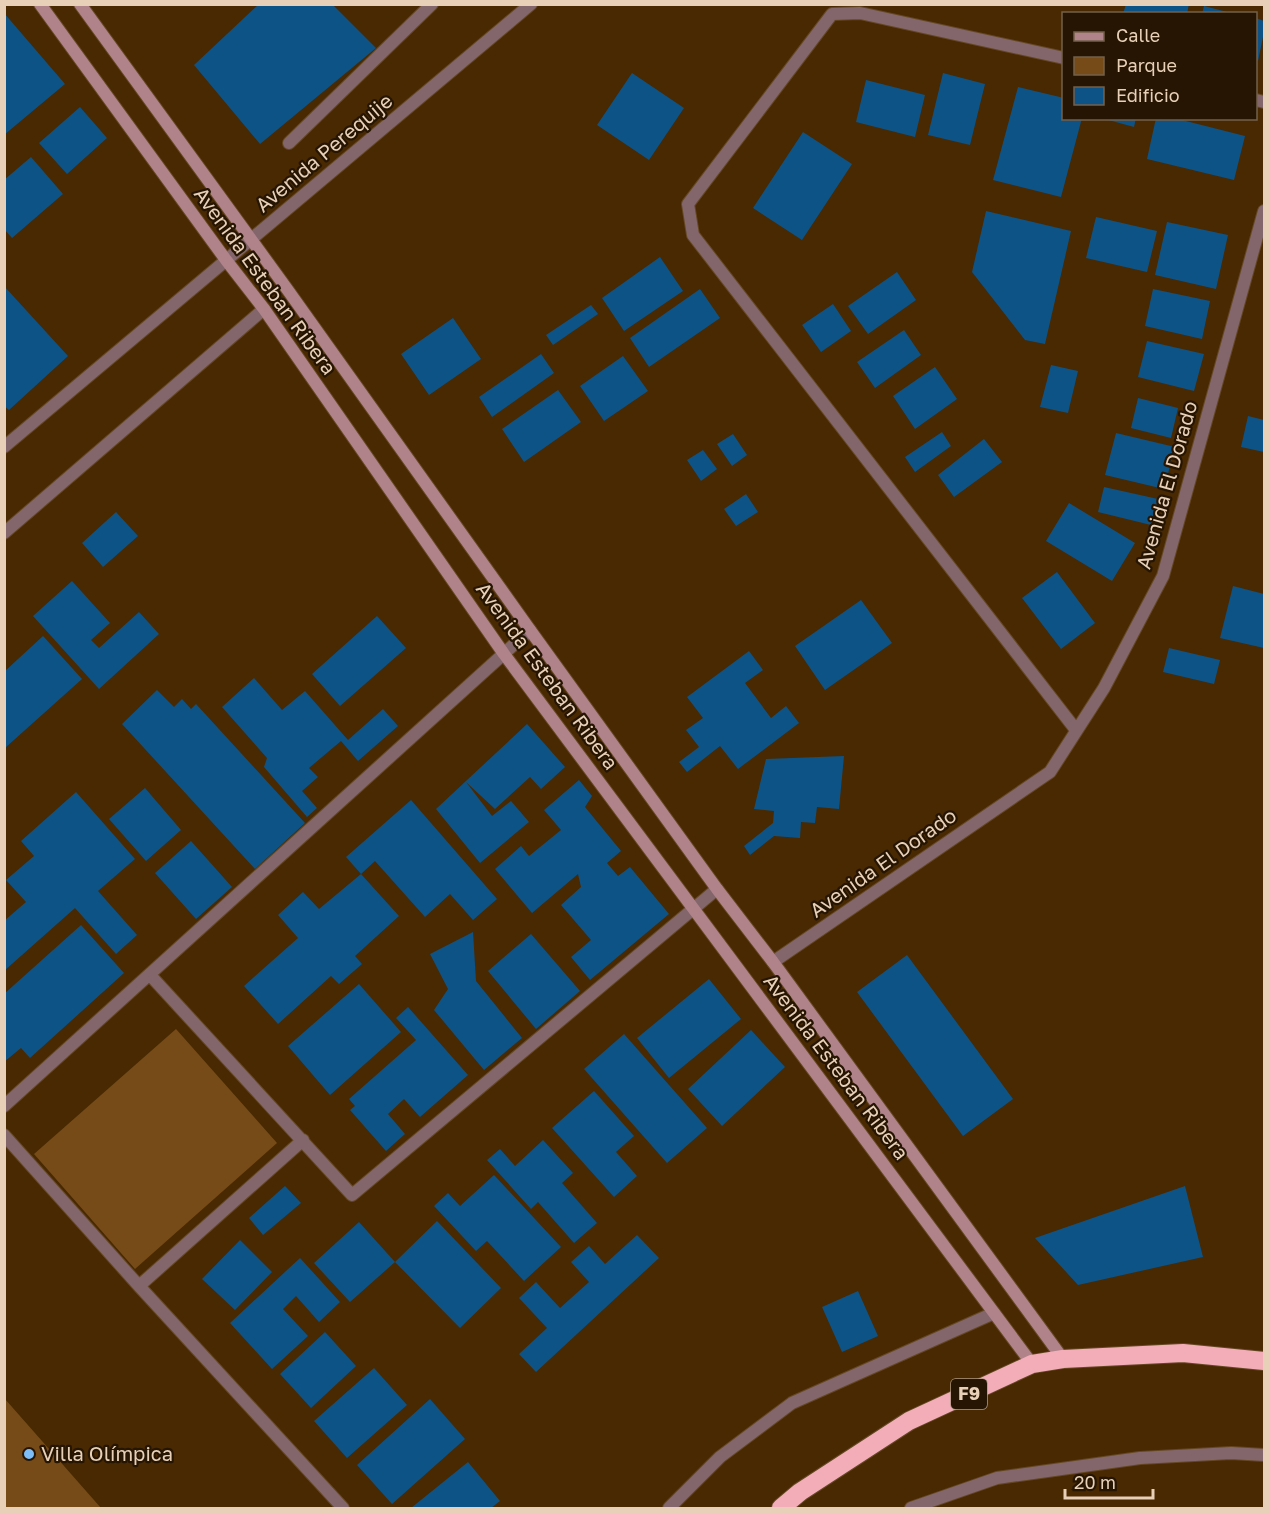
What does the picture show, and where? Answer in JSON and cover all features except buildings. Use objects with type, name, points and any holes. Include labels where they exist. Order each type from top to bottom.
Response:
[{"type":"highway","name":"F9","points":[[781,1509],[800,1492],[909,1421],[1032,1364],[1063,1359],[1182,1353],[1264,1361]]},
{"type":"main road","name":"Avenida Esteban Ribera","points":[[40,4],[264,309],[504,654],[1032,1364]]},
{"type":"main road","name":"Avenida Esteban Ribera","points":[[80,4],[717,889],[773,962],[1063,1359]]},
{"type":"street","points":[[289,143],[432,4]]},
{"type":"street","name":"Avenida Perequije","points":[[4,447],[531,4]]},
{"type":"street","points":[[1062,58],[860,14],[832,14],[688,204],[693,235],[1076,730]]},
{"type":"street","name":"Avenida El Dorado","points":[[773,962],[1050,772],[1104,688],[1163,576],[1264,211]]},
{"type":"street","points":[[4,533],[264,309]]},
{"type":"street","points":[[4,1106],[530,630]]},
{"type":"street","points":[[150,975],[352,1195],[717,889]]},
{"type":"street","points":[[4,1135],[343,1509]]},
{"type":"street","points":[[139,1286],[303,1140]]},
{"type":"street","points":[[669,1509],[720,1456],[792,1403],[994,1313]]},
{"type":"street","points":[[911,1509],[998,1478],[1140,1458],[1231,1453],[1264,1455]]},
{"type":"green space","points":[[176,1029],[277,1143],[135,1269],[34,1154]]},
{"type":"green space","name":"Villa Olímpica","points":[[5,1399],[101,1508],[5,1508]]},
{"type":"place","name":"Villa Olímpica","points":[[29,1454]]}]
